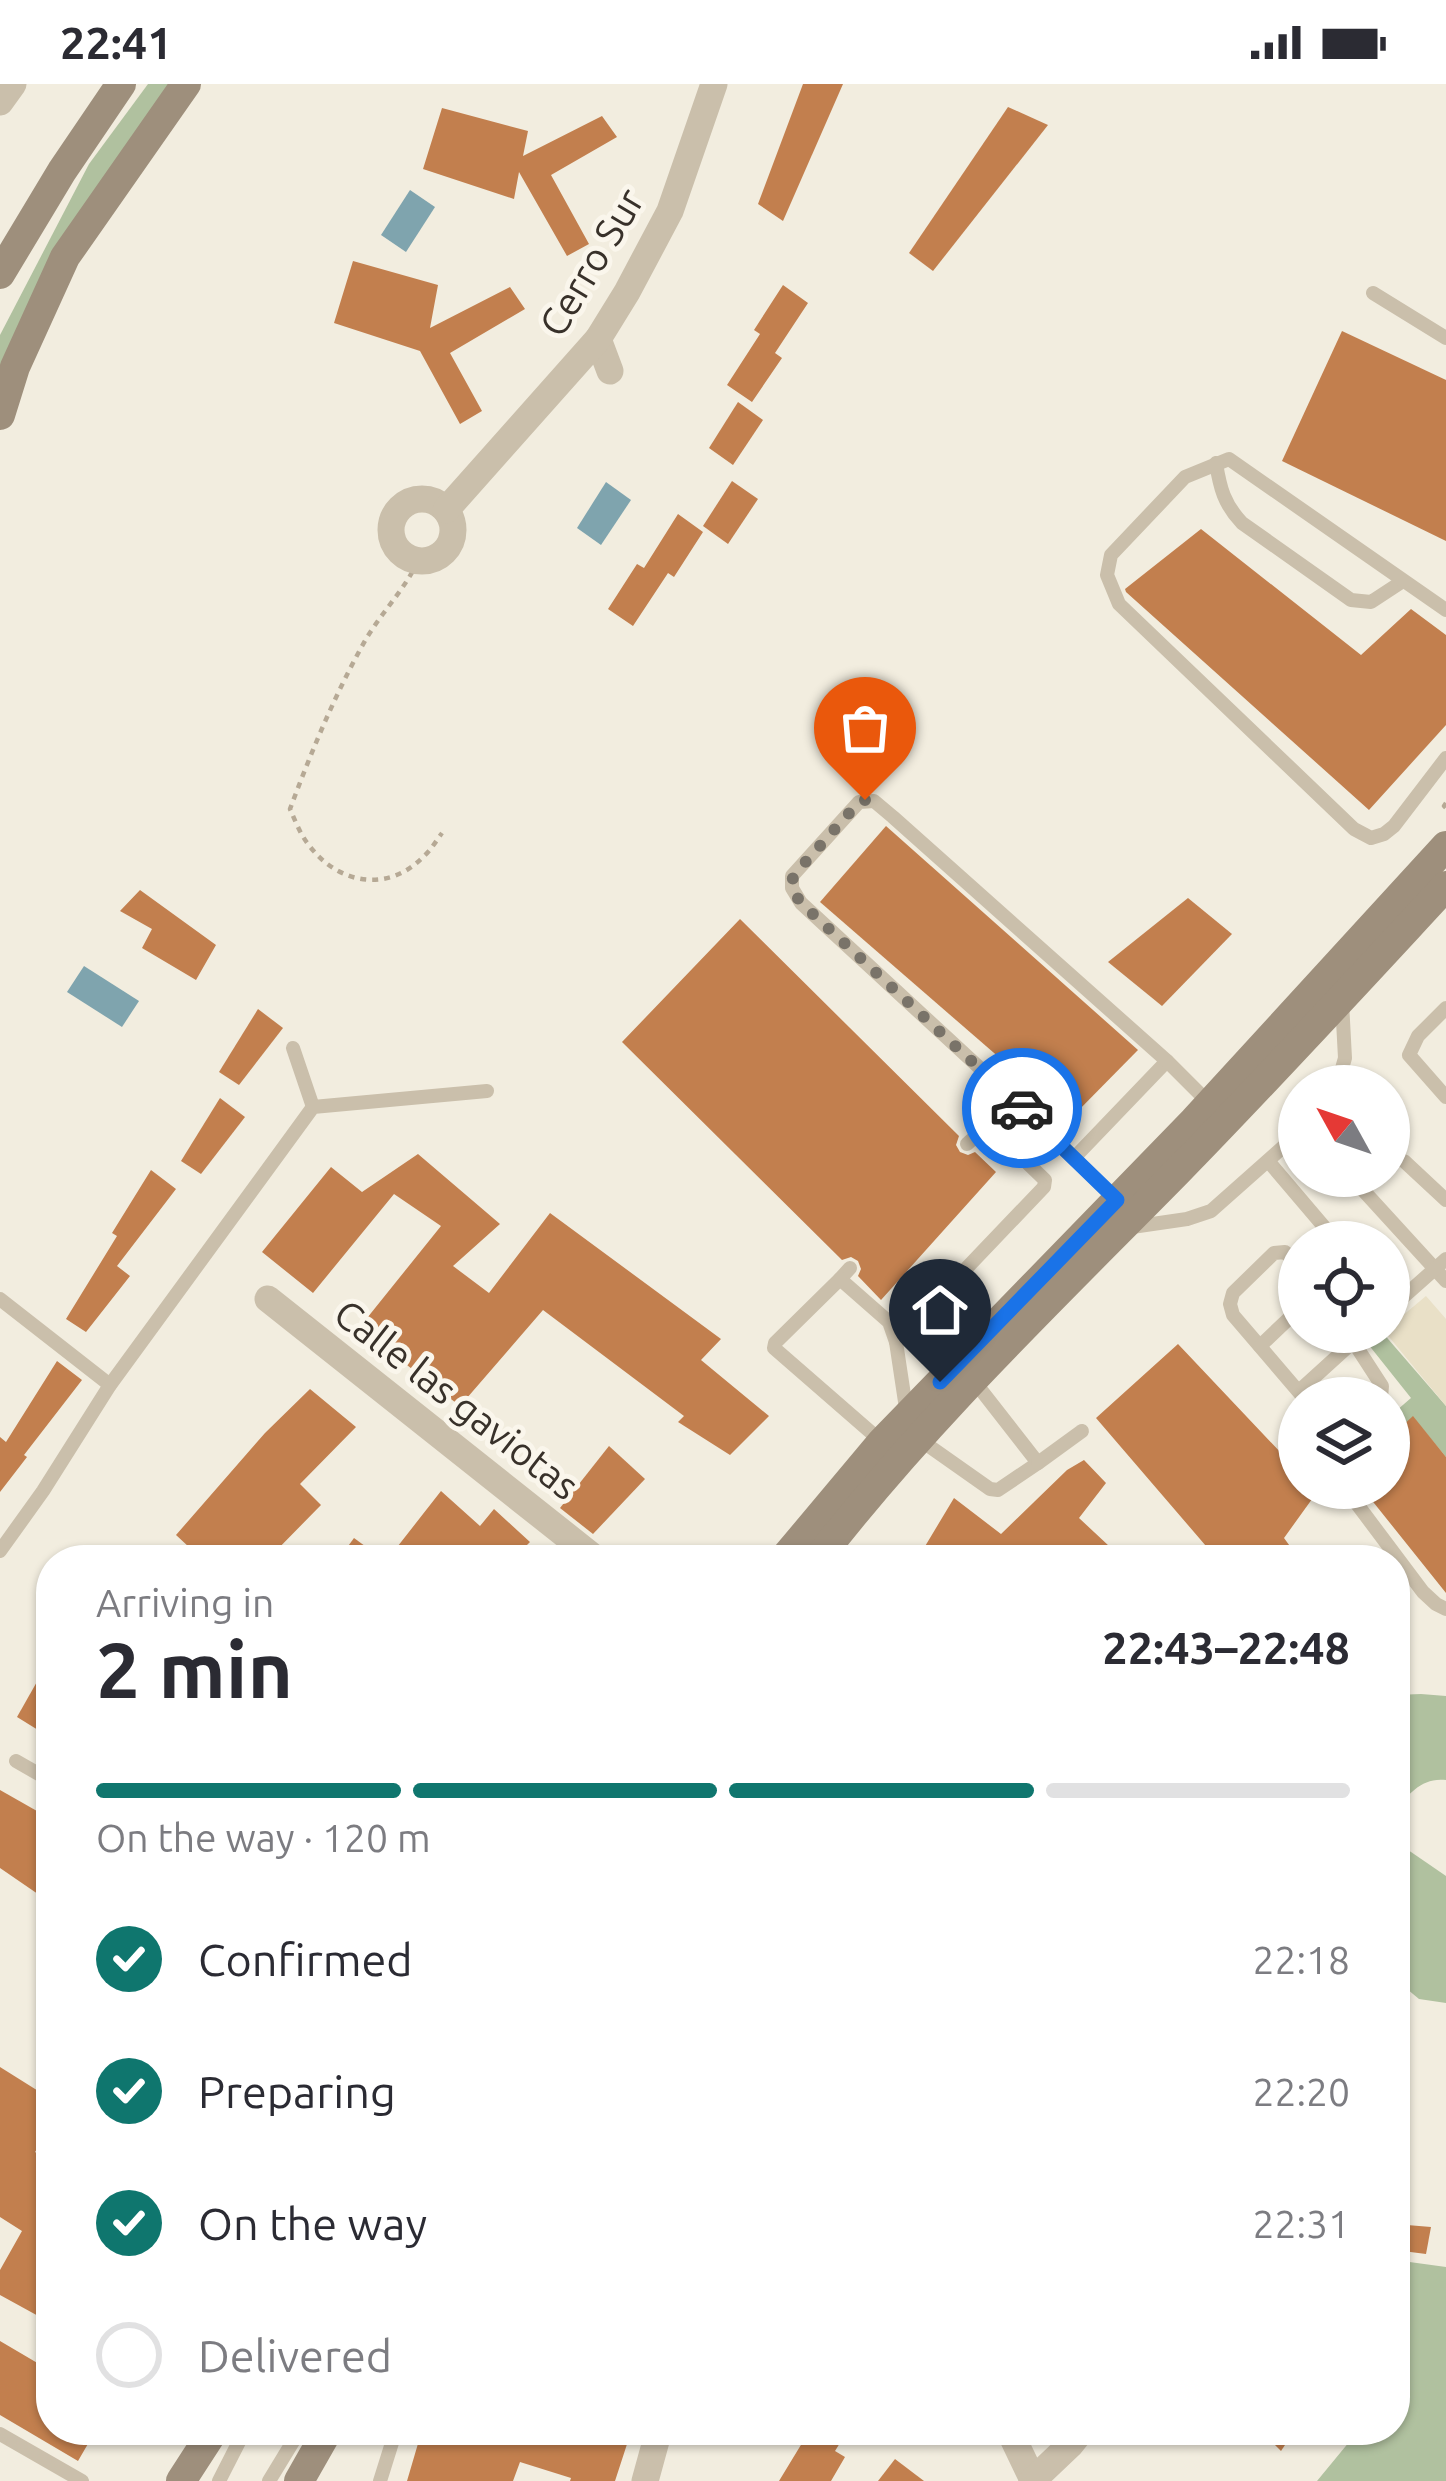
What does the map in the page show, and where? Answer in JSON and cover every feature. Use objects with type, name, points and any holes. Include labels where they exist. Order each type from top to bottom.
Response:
[{"type":"main road","points":[[0,274],[121,84]]},
{"type":"main road","points":[[0,416],[15,367],[65,256],[186,84]]},
{"type":"main road","points":[[796,1545],[882,1442],[913,1427],[973,1380],[1209,1103],[1446,846]]},
{"type":"main road","points":[[828,1545],[913,1427],[1119,1214],[1342,997],[1446,886]]},
{"type":"main road","points":[[182,2481],[205,2445]]},
{"type":"main road","points":[[299,2481],[319,2445]]},
{"type":"street","points":[[0,102],[13,84]]},
{"type":"street","name":"Cerro Sur","points":[[418,561],[439,557],[452,540],[446,510],[598,339],[670,211],[714,84]]},
{"type":"street","points":[[598,339],[610,370]]},
{"type":"street","points":[[418,561],[408,559],[394,544],[394,515],[419,499],[446,510]]},
{"type":"street","name":"Calle las gaviotas","points":[[268,1299],[578,1545]]},
{"type":"street","points":[[645,2481],[655,2445]]},
{"type":"street","points":[[1016,2445],[1032,2480],[1070,2445]]},
{"type":"lane","points":[[1373,293],[1446,338]]},
{"type":"lane","points":[[1446,610],[1229,458],[1185,477],[1112,556],[1107,575],[1119,604],[1354,829],[1371,838],[1384,835],[1446,758]]},
{"type":"lane","points":[[1216,463],[1221,492],[1242,523],[1351,600],[1371,602],[1403,581]]},
{"type":"lane","points":[[1209,1103],[1167,1060],[874,801],[859,802],[793,876],[792,888],[800,902],[1074,1158],[1119,1214],[1186,1219],[1211,1210],[1278,1153]]},
{"type":"lane","points":[[1342,997],[1343,1065]]},
{"type":"lane","points":[[1446,1008],[1418,1036],[1409,1055],[1446,1097]]},
{"type":"lane","points":[[1434,1020],[1446,1035]]},
{"type":"lane","points":[[293,1048],[313,1107]]},
{"type":"lane","points":[[1074,1158],[1167,1060]]},
{"type":"lane","points":[[0,1551],[110,1385],[313,1107],[487,1091]]},
{"type":"lane","points":[[896,1342],[1043,1187],[1045,1180],[988,1125],[968,1144]]},
{"type":"lane","points":[[1269,1162],[1319,1221]]},
{"type":"lane","points":[[1410,1167],[1446,1200]]},
{"type":"lane","points":[[1369,1197],[1443,1270],[1410,1293]]},
{"type":"lane","points":[[1278,1253],[1233,1294],[1230,1304],[1233,1315],[1286,1377]]},
{"type":"lane","points":[[882,1442],[774,1348],[845,1273],[889,1322],[913,1427],[990,1490],[998,1490],[1082,1431]]},
{"type":"lane","points":[[0,1299],[110,1385]]},
{"type":"lane","points":[[1260,1346],[1278,1329]]},
{"type":"lane","points":[[1317,1377],[1339,1353]]},
{"type":"lane","points":[[973,1380],[1038,1463]]},
{"type":"lane","points":[[1361,1509],[1388,1545]]},
{"type":"lane","points":[[1410,1575],[1446,1610]]},
{"type":"lane","points":[[16,1761],[36,1772]]},
{"type":"lane","points":[[0,2434],[82,2481]]},
{"type":"lane","points":[[219,2481],[237,2445]]},
{"type":"lane","points":[[268,2481],[291,2445]]},
{"type":"lane","points":[[380,2481],[391,2445]]},
{"type":"path","points":[[418,561],[368,636],[320,729],[290,809],[308,844],[351,879],[377,881],[400,873],[423,859],[442,833]]},
{"type":"green space","points":[[148,84],[177,84],[0,387],[0,335],[89,164]]},
{"type":"green space","points":[[1375,1353],[1400,1353],[1446,1406],[1446,1457],[1413,1417],[1410,1420],[1410,1377],[1394,1377]]},
{"type":"green space","points":[[1410,1694],[1446,1696],[1446,1780],[1423,1784],[1410,1794]]},
{"type":"green space","points":[[1410,1851],[1446,1876],[1446,2003],[1419,1999],[1410,1992]]},
{"type":"green space","points":[[1410,2262],[1446,2267],[1446,2481],[1317,2481],[1347,2445],[1410,2445]]},
{"type":"shaded area","points":[[1426,1296],[1446,1319],[1446,1406],[1402,1353],[1410,1353],[1410,1309]]},
{"type":"water","points":[[410,190],[435,207],[406,252],[381,235]]},
{"type":"water","points":[[606,482],[631,500],[601,545],[577,528]]},
{"type":"water","points":[[84,966],[139,1001],[122,1027],[67,992]]},
{"type":"building","points":[[803,84],[843,84],[783,221],[758,204]]},
{"type":"building","points":[[1008,107],[1048,125],[933,271],[909,253]]},
{"type":"building","points":[[442,108],[528,131],[523,156],[602,116],[617,137],[551,175],[589,244],[567,256],[519,172],[514,199],[423,169]]},
{"type":"building","points":[[353,261],[438,285],[430,328],[510,287],[525,309],[450,353],[482,411],[460,424],[420,351],[334,323]]},
{"type":"building","points":[[783,285],[808,303],[775,353],[782,358],[752,402],[727,385],[760,334],[754,330]]},
{"type":"building","points":[[1342,331],[1446,380],[1446,541],[1282,461]]},
{"type":"building","points":[[738,402],[763,420],[733,465],[709,448]]},
{"type":"building","points":[[732,481],[758,499],[728,544],[703,526]]},
{"type":"building","points":[[678,514],[703,532],[674,577],[668,573],[633,626],[608,609],[637,564],[644,568]]},
{"type":"building","points":[[1201,529],[1361,655],[1411,609],[1446,635],[1446,725],[1369,810],[1126,592]]},
{"type":"building","points":[[886,826],[1138,1050],[1070,1119],[820,902]]},
{"type":"building","points":[[140,890],[216,945],[196,980],[142,948],[152,929],[120,911]]},
{"type":"building","points":[[1188,898],[1232,934],[1162,1006],[1108,962]]},
{"type":"building","points":[[740,919],[959,1136],[960,1152],[975,1152],[996,1172],[881,1300],[858,1276],[858,1261],[842,1260],[622,1042]]},
{"type":"building","points":[[258,1009],[283,1028],[239,1085],[219,1072]]},
{"type":"building","points":[[220,1098],[245,1117],[201,1174],[181,1161]]},
{"type":"building","points":[[418,1154],[500,1224],[453,1266],[489,1293],[550,1213],[721,1339],[701,1360],[769,1416],[730,1455],[678,1422],[684,1416],[543,1310],[460,1406],[359,1328],[441,1226],[394,1194],[313,1293],[262,1252],[331,1167],[362,1192]]},
{"type":"building","points":[[151,1170],[176,1189],[117,1266],[130,1276],[86,1332],[66,1319]]},
{"type":"building","points":[[1178,1344],[1278,1450],[1278,1509],[1305,1509],[1284,1538],[1289,1545],[1205,1545],[1096,1418]]},
{"type":"building","points":[[57,1361],[82,1380],[0,1492],[0,1437],[6,1442]]},
{"type":"building","points":[[310,1389],[356,1427],[300,1484],[321,1505],[282,1545],[187,1545],[176,1535]]},
{"type":"building","points":[[1413,1416],[1446,1457],[1446,1593],[1379,1509],[1410,1509]]},
{"type":"building","points":[[609,1446],[645,1479],[593,1534],[560,1508]]},
{"type":"building","points":[[1084,1460],[1106,1483],[1079,1518],[1108,1545],[926,1545],[954,1498],[1001,1534],[1067,1470]]},
{"type":"building","points":[[441,1491],[480,1526],[494,1509],[530,1542],[527,1545],[399,1545]]},
{"type":"building","points":[[36,1683],[36,1729],[17,1717]]},
{"type":"building","points":[[0,1790],[36,1810],[36,1893],[0,1868]]},
{"type":"building","points":[[0,2067],[36,2090],[36,2315],[0,2295],[0,2270],[22,2231],[0,2217]]},
{"type":"building","points":[[1410,2225],[1431,2227],[1426,2254],[1410,2252]]},
{"type":"building","points":[[0,2341],[36,2362],[36,2436],[0,2415]]},
{"type":"building","points":[[51,2445],[87,2445],[78,2461]]},
{"type":"building","points":[[418,2445],[627,2445],[615,2481],[570,2481],[520,2462],[513,2481],[407,2481]]},
{"type":"building","points":[[801,2445],[839,2445],[835,2451],[845,2457],[831,2481],[779,2481]]},
{"type":"building","points":[[895,2459],[924,2481],[878,2481]]},
{"type":"way so far","points":[[865,800],[793,876],[792,888],[800,902],[1022,1108]]},
{"type":"route","points":[[940,1382],[1117,1200],[1022,1108]]}]
